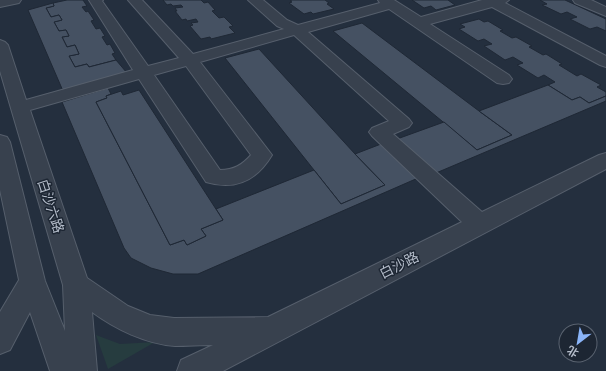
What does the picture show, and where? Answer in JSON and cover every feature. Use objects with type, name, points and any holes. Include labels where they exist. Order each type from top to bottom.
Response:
[{"type":"street","points":[[0,3],[14,0]]},
{"type":"street","points":[[96,0],[95,1],[145,72],[214,177],[225,179],[239,176],[252,169],[262,155],[190,60],[136,0]]},
{"type":"street","points":[[254,0],[282,23],[297,30],[402,123],[379,132],[480,224]]},
{"type":"street","points":[[580,0],[606,12]]},
{"type":"street","points":[[420,22],[495,1],[606,62]]},
{"type":"street","points":[[20,107],[297,30],[388,2],[503,79]]},
{"type":"street","name":"白沙六路","points":[[0,45],[76,285],[82,371]]},
{"type":"street","points":[[2,157],[32,281],[65,371]]},
{"type":"street","name":"白沙路","points":[[192,371],[606,160]]},
{"type":"street","points":[[0,340],[32,281]]},
{"type":"street","points":[[76,285],[118,315],[150,328],[174,332],[271,330]]},
{"type":"green space","points":[[96,335],[120,344],[155,342],[108,369]]},
{"type":"building","points":[[67,0],[83,0],[87,6],[82,7],[86,12],[88,11],[94,20],[91,21],[96,29],[100,28],[105,36],[102,37],[107,45],[110,44],[115,53],[112,54],[116,60],[89,67],[87,64],[75,67],[69,56],[79,54],[75,45],[67,47],[62,37],[69,36],[66,30],[59,31],[54,22],[62,20],[59,15],[51,17],[46,8],[54,6],[53,3]]},
{"type":"building","points":[[163,0],[201,0],[204,3],[208,2],[215,10],[212,11],[219,18],[224,17],[233,26],[229,27],[235,33],[211,39],[210,37],[201,39],[190,26],[193,25],[191,23],[198,22],[196,19],[187,21],[186,19],[182,20],[175,11],[177,11],[175,8],[183,7],[181,5],[167,5]]},
{"type":"building","points":[[292,0],[325,0],[329,3],[327,4],[334,9],[313,14],[311,12],[304,14],[289,3],[292,2],[290,1]]},
{"type":"building","points":[[412,0],[448,0],[455,5],[436,10],[431,6],[424,8]]},
{"type":"building","points":[[540,0],[565,0],[606,19],[606,31],[597,27],[590,29],[570,19],[577,17],[567,12],[561,14],[542,5],[547,4]]},
{"type":"building","points":[[53,3],[54,6],[46,8],[51,17],[59,15],[62,20],[54,22],[59,31],[66,30],[69,36],[62,37],[67,47],[75,45],[79,54],[69,56],[75,67],[87,64],[89,67],[116,60],[127,73],[63,91],[28,10]]},
{"type":"building","points":[[479,19],[484,22],[488,21],[503,30],[500,31],[512,38],[516,37],[532,46],[529,47],[543,55],[546,54],[562,64],[559,65],[577,76],[581,74],[601,85],[597,87],[606,92],[606,96],[589,103],[580,97],[572,100],[548,85],[555,82],[544,75],[538,78],[517,65],[523,63],[513,57],[505,60],[484,46],[492,44],[484,39],[478,41],[459,29],[465,27],[460,24]]},
{"type":"building","points":[[362,23],[512,135],[477,150],[333,31]]},
{"type":"building","points":[[259,49],[385,185],[341,204],[225,58]]},
{"type":"building","points":[[548,85],[572,100],[580,97],[589,103],[606,96],[606,101],[436,173],[397,139],[444,122],[477,150],[512,135],[479,111]]},
{"type":"building","points":[[108,88],[111,94],[106,96],[107,98],[96,102],[170,245],[184,240],[187,245],[206,236],[201,229],[223,220],[216,209],[314,170],[341,204],[385,185],[355,154],[381,144],[418,178],[198,274],[173,274],[151,268],[131,258],[124,248],[62,102]]},
{"type":"building","points":[[139,90],[223,220],[201,229],[206,236],[187,245],[184,240],[170,245],[96,102],[107,98],[106,96],[121,91],[123,95]]}]
